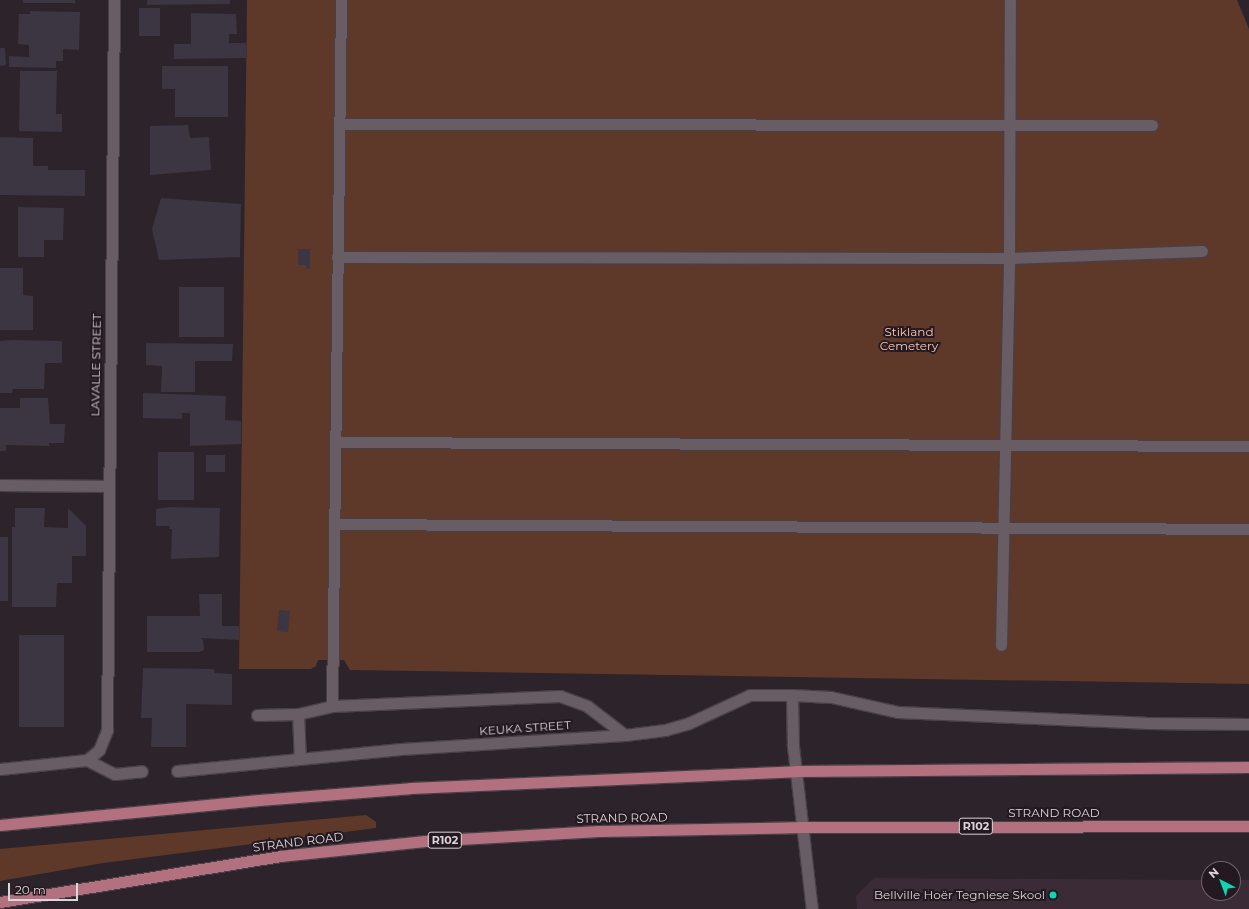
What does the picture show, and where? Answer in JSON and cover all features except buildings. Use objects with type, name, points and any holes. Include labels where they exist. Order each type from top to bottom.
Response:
[{"type":"main road","points":[[0,825],[251,800],[410,788],[796,772],[1249,767]]},
{"type":"main road","name":"STRAND ROAD","points":[[0,902],[280,856],[425,841],[599,831],[803,827],[1249,826]]},
{"type":"street","name":"LAVALLE STREET","points":[[87,760],[99,750],[107,730],[108,486],[114,0]]},
{"type":"street","points":[[332,706],[341,0]]},
{"type":"street","points":[[1001,645],[1009,258],[1008,126],[1010,0]]},
{"type":"street","points":[[340,124],[1152,125]]},
{"type":"street","points":[[337,257],[1009,258],[1202,251]]},
{"type":"street","points":[[335,442],[1249,446]]},
{"type":"street","points":[[0,485],[108,486]]},
{"type":"street","points":[[334,524],[1249,529]]},
{"type":"street","name":"KEUKA STREET","points":[[177,771],[401,749],[625,735],[665,730],[689,723],[750,695],[831,697],[898,712],[1145,723],[1249,724]]},
{"type":"street","points":[[792,695],[796,772],[812,909]]},
{"type":"street","points":[[257,716],[298,714],[332,706],[560,696],[588,706],[625,735]]},
{"type":"street","points":[[298,714],[300,759]]},
{"type":"street","points":[[0,769],[87,760],[115,774],[142,771]]},
{"type":"shaded area","name":"Bellville Hoër Tegniese Skool","points":[[874,878],[1201,880],[1201,901],[1241,901],[1241,880],[1249,880],[1249,909],[857,909],[856,896]]},
{"type":"green space","name":"Stikland Cemetery","points":[[247,0],[1237,0],[1249,29],[1249,684],[350,670],[344,660],[318,660],[316,666],[311,669],[239,669]]},
{"type":"green space","points":[[366,815],[376,822],[376,828],[103,863],[0,881],[0,849]]},
{"type":"place","name":"Bellville Hoër Tegniese Skool","points":[[1053,895]]}]
